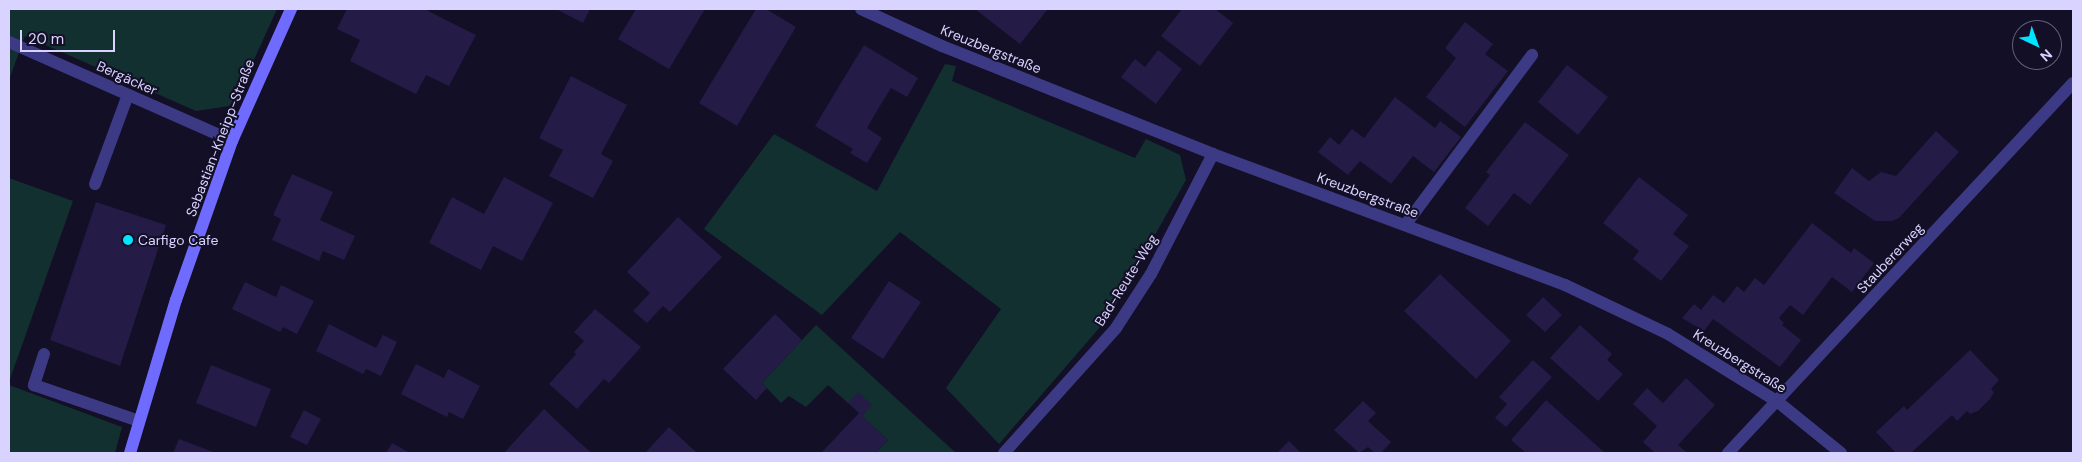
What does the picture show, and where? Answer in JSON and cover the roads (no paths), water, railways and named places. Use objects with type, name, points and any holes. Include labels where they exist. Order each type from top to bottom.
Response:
[{"type":"main road","name":"Sebastian-Kneipp-Straße","points":[[130,453],[176,300],[232,141],[291,9]]},
{"type":"street","name":"Kreuzbergstraße","points":[[861,9],[942,46],[1213,154],[1406,224],[1599,301],[1668,334],[1778,402],[1841,453]]},
{"type":"street","name":"Bergäcker","points":[[9,42],[232,141]]},
{"type":"street","points":[[1406,224],[1532,55]]},
{"type":"street","name":"Staubererweg","points":[[1728,453],[1778,402],[2073,83]]},
{"type":"street","points":[[94,184],[128,95]]},
{"type":"street","name":"Bad-Reute-Weg","points":[[1004,453],[1116,328],[1151,274],[1213,154]]},
{"type":"street","points":[[44,354],[34,385],[139,421]]},
{"type":"place","name":"Carfigo Cafe","points":[[128,240]]}]
